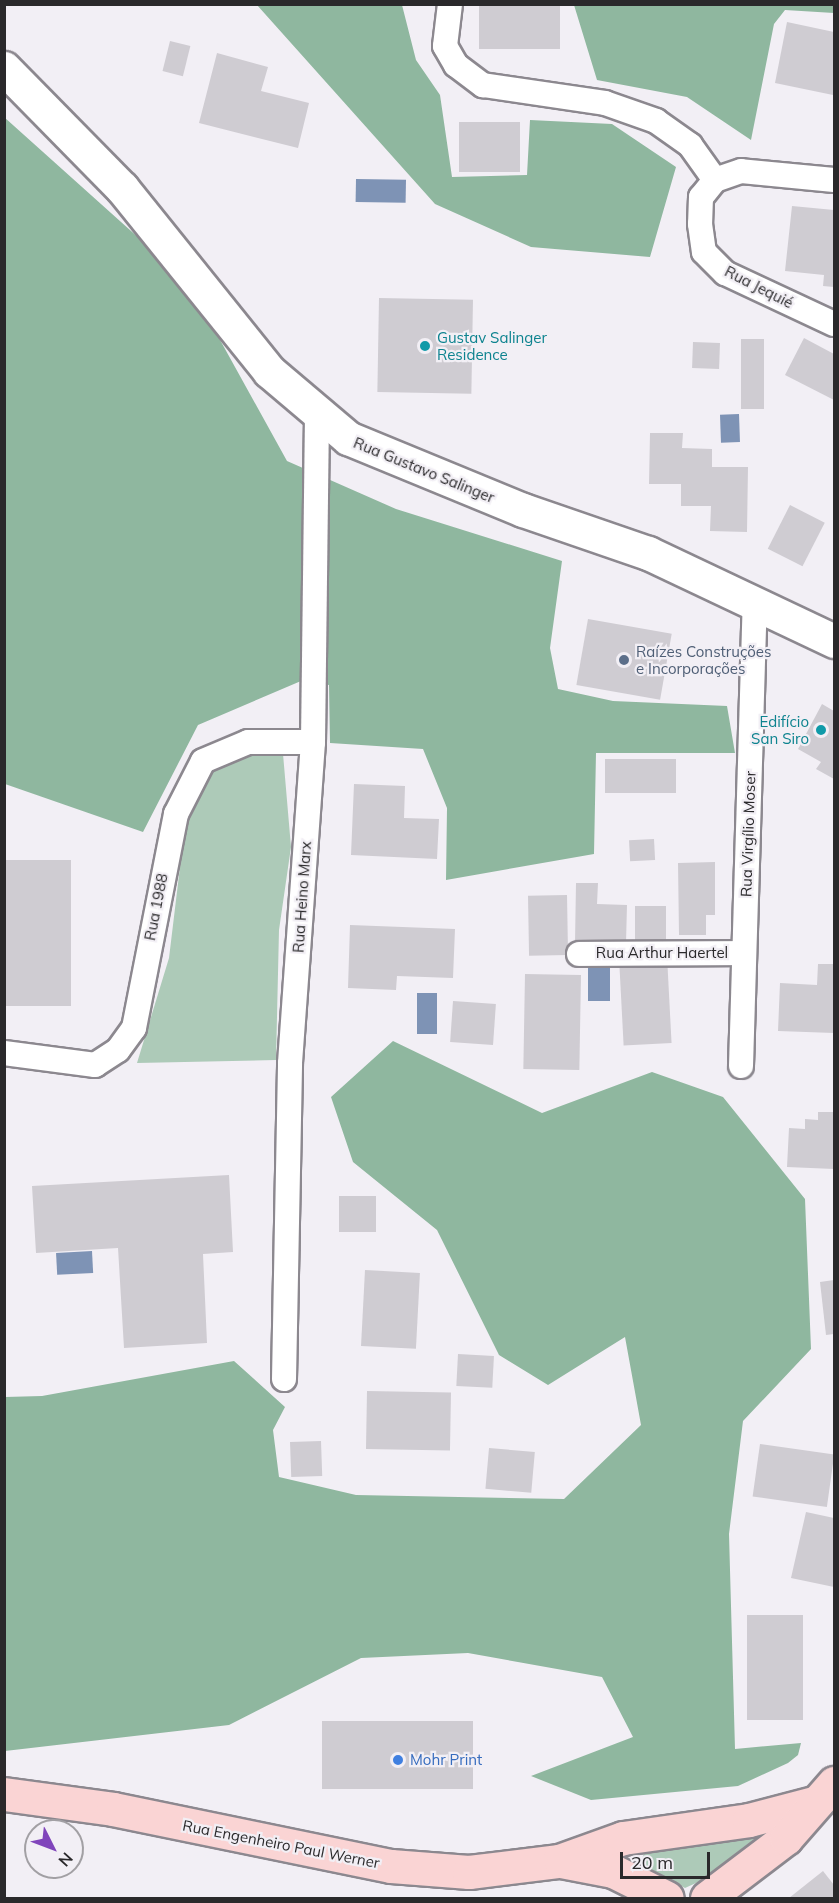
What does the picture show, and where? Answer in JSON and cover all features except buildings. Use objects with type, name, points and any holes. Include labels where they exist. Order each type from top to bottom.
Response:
[{"type":"main road","name":"Rua Engenheiro Paul Werner","points":[[4,1794],[37,1798],[391,1866],[469,1872],[559,1861],[623,1839],[749,1820],[826,1792]]},
{"type":"main road","points":[[718,1895],[786,1838],[826,1792]]},
{"type":"main road","name":"Rua Engenheiro Paul Werner","points":[[559,1861],[613,1871],[667,1899]]},
{"type":"street","points":[[450,4],[445,46],[456,65],[483,85],[605,103],[657,121],[690,145],[715,180],[741,171],[834,180]]},
{"type":"street","name":"Rua Gustavo Salinger","points":[[4,68],[122,188],[269,371],[317,415],[373,451],[648,554],[755,602],[834,641]]},
{"type":"street","name":"Rua Jequié","points":[[715,180],[701,197],[704,252],[724,273],[834,324]]},
{"type":"street","name":"Rua Heino Marx","points":[[284,1379],[290,1063],[313,742],[317,415]]},
{"type":"street","name":"Rua Virgílio Moser","points":[[741,1066],[755,602]]},
{"type":"street","name":"Rua 1988","points":[[4,1053],[95,1065],[118,1050],[134,1028],[176,814],[203,761],[248,742],[313,742]]},
{"type":"street","name":"Rua Arthur Haertel","points":[[579,954],[744,953]]},
{"type":"street","points":[[4,1806],[37,1798]]},
{"type":"green space","points":[[834,4],[834,13],[785,10],[774,24],[751,140],[687,97],[597,80],[574,5]]},
{"type":"green space","points":[[257,5],[402,5],[416,60],[440,95],[452,177],[527,175],[530,120],[612,124],[676,167],[650,257],[531,247],[435,204]]},
{"type":"green space","points":[[4,117],[150,248],[209,320],[287,461],[396,509],[562,561],[550,648],[558,689],[613,701],[727,706],[735,753],[596,753],[594,854],[446,880],[447,808],[423,749],[330,743],[329,685],[301,681],[198,725],[143,832],[5,784]]},
{"type":"green space","points":[[282,742],[291,847],[279,930],[276,1060],[137,1063],[169,958],[187,809],[214,765]]},
{"type":"green space","points":[[393,1041],[542,1113],[652,1072],[723,1097],[805,1199],[811,1349],[743,1421],[729,1534],[735,1749],[801,1743],[798,1755],[788,1763],[738,1786],[591,1800],[531,1776],[633,1737],[602,1677],[468,1653],[361,1658],[229,1725],[5,1751],[5,1397],[42,1396],[234,1361],[285,1407],[273,1430],[279,1477],[356,1495],[564,1499],[641,1425],[625,1337],[548,1385],[499,1355],[437,1230],[353,1162],[331,1097]]},
{"type":"green space","points":[[784,1821],[707,1878],[685,1888],[640,1863],[648,1845]]},
{"type":"water","points":[[356,179],[406,180],[406,203],[356,202]]},
{"type":"water","points":[[739,414],[740,442],[721,443],[720,415]]},
{"type":"water","points":[[588,967],[610,967],[610,1001],[588,1001]]},
{"type":"water","points":[[417,993],[437,993],[437,1034],[417,1034]]},
{"type":"water","points":[[92,1251],[93,1273],[57,1275],[56,1253]]},
{"type":"place","name":"Gustav Salinger Residence","points":[[425,346]]},
{"type":"place","name":"Raízes Construções e Incorporações","points":[[624,660]]},
{"type":"place","name":"Edifício San Siro","points":[[821,730]]},
{"type":"place","name":"Mohr Print","points":[[398,1760]]}]
